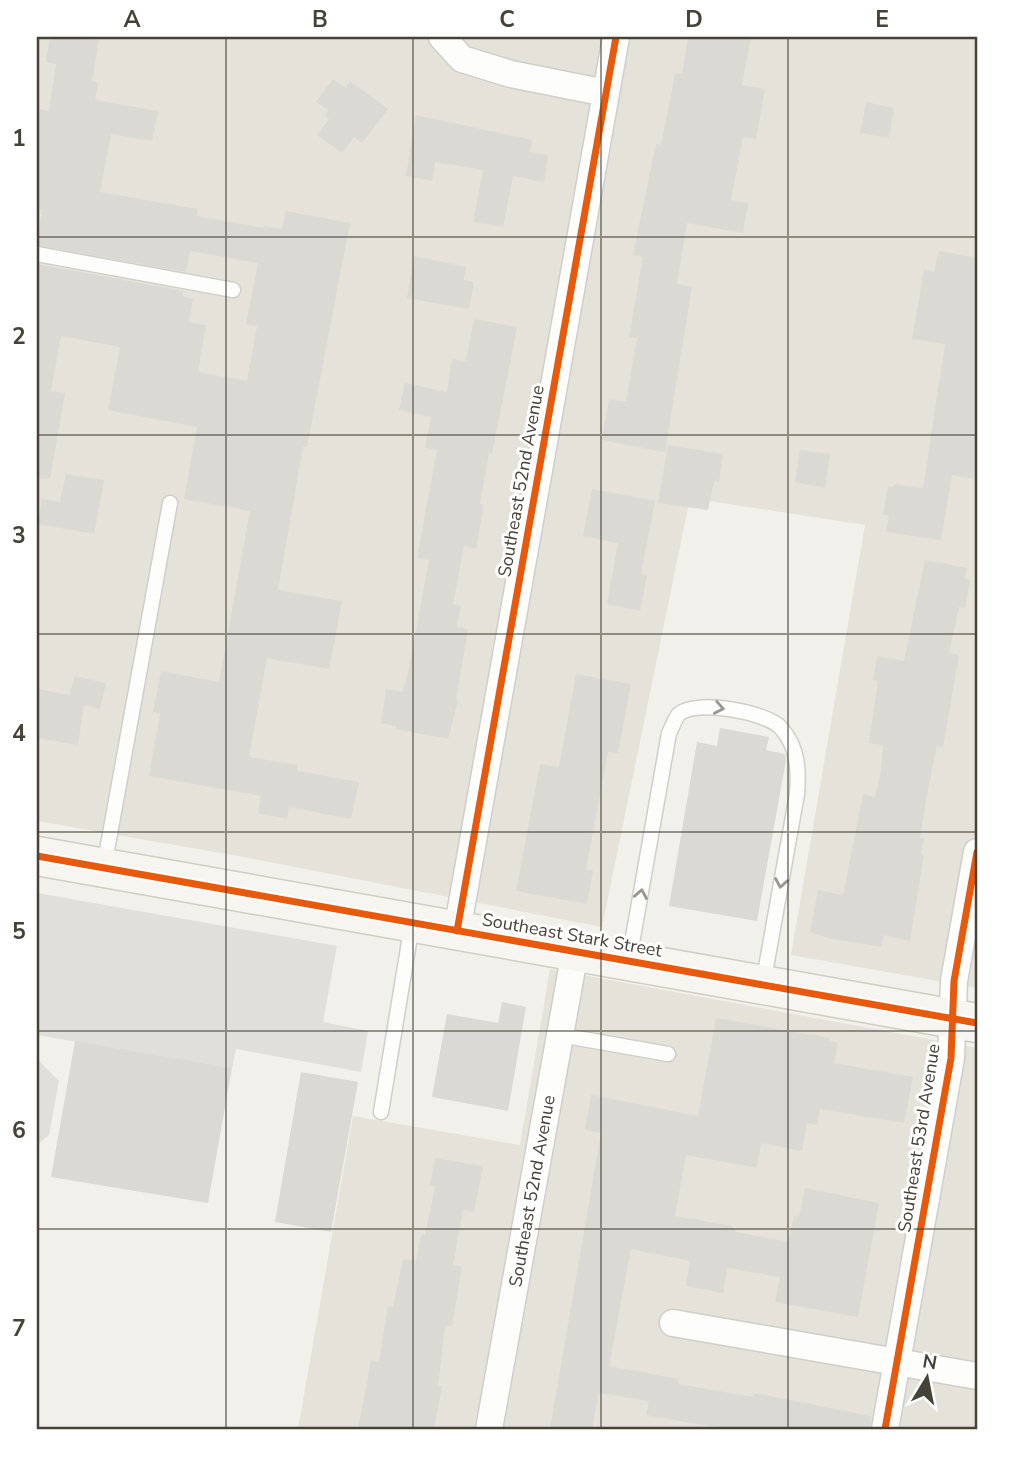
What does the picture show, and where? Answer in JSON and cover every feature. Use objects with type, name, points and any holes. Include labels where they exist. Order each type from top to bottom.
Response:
[{"type":"street","points":[[442,37],[461,60],[511,74],[606,93]]},
{"type":"street","name":"Southeast 52nd Avenue","points":[[457,931],[617,37]]},
{"type":"street","name":"Southeast 53rd Avenue","points":[[885,1429],[951,1058],[965,1021],[954,981],[977,852]]},
{"type":"street","name":"Southeast Stark Street","points":[[37,856],[965,1021]]},
{"type":"street","name":"Southeast 52nd Avenue","points":[[489,1429],[575,952]]},
{"type":"street","points":[[673,1323],[977,1376]]},
{"type":"lane","points":[[37,254],[233,290]]},
{"type":"lane","points":[[104,868],[170,503]]},
{"type":"lane","points":[[629,961],[669,733],[678,715],[690,708],[709,706],[767,718],[779,724],[794,750],[799,772],[762,986]]},
{"type":"lane","points":[[381,1112],[412,923]]},
{"type":"lane","points":[[560,1035],[668,1054]]},
{"type":"shaded area","points":[[37,37],[977,37],[977,988],[791,955],[865,525],[690,498],[602,927],[238,856],[37,821]]},
{"type":"shaded area","points":[[37,893],[337,946],[323,1022],[368,1031],[361,1072],[236,1049],[232,1068],[37,1035]]},
{"type":"shaded area","points":[[550,969],[977,1048],[977,1429],[298,1429],[353,1116],[520,1145]]},
{"type":"shaded area","points":[[37,1059],[59,1081],[49,1135],[37,1145]]},
{"type":"building","points":[[50,37],[99,40],[92,81],[98,82],[95,100],[158,111],[152,141],[111,134],[100,192],[198,209],[197,216],[264,228],[282,229],[286,211],[350,223],[307,447],[303,447],[278,590],[342,601],[329,669],[267,658],[249,757],[298,765],[297,771],[359,782],[351,819],[289,807],[287,819],[258,813],[261,796],[149,776],[160,713],[153,712],[161,671],[219,682],[250,511],[184,499],[197,427],[108,410],[120,347],[61,336],[51,391],[65,393],[50,479],[37,478],[37,264],[183,291],[182,296],[193,299],[189,322],[206,325],[198,372],[247,381],[257,326],[246,324],[258,263],[190,251],[186,272],[37,245],[42,210],[37,209],[37,125],[40,109],[49,111],[56,64],[46,62]]},
{"type":"building","points":[[688,37],[751,37],[742,85],[765,89],[756,139],[743,137],[731,200],[748,203],[743,233],[687,223],[677,284],[692,287],[665,452],[602,440],[609,399],[626,402],[637,338],[629,337],[643,257],[633,255],[656,144],[661,145],[675,73],[682,74]]},
{"type":"building","points":[[333,79],[346,88],[350,81],[388,109],[362,143],[354,137],[342,153],[317,135],[329,119],[325,116],[328,110],[316,102]]},
{"type":"building","points":[[866,102],[894,108],[889,138],[860,133]]},
{"type":"building","points":[[416,115],[532,140],[530,152],[548,155],[544,182],[513,176],[503,227],[473,222],[483,170],[435,162],[432,181],[406,176]]},
{"type":"building","points":[[939,251],[977,258],[977,464],[974,479],[952,475],[941,540],[886,532],[889,516],[883,515],[888,486],[894,487],[894,484],[923,488],[945,344],[912,339],[924,270],[934,272]]},
{"type":"building","points":[[414,256],[466,267],[464,280],[474,282],[469,309],[407,298]]},
{"type":"building","points":[[474,319],[517,327],[492,454],[489,453],[476,549],[464,546],[453,604],[461,606],[457,627],[468,629],[458,700],[448,739],[396,729],[396,726],[381,723],[386,689],[402,692],[408,673],[429,560],[417,558],[437,450],[425,448],[431,417],[399,410],[405,383],[447,392],[452,359],[466,361]]},
{"type":"building","points":[[668,445],[723,454],[719,482],[714,481],[708,510],[658,503]]},
{"type":"building","points":[[800,450],[830,454],[825,488],[795,482]]},
{"type":"building","points":[[66,474],[104,480],[94,534],[38,524],[42,499],[60,502]]},
{"type":"building","points":[[592,489],[655,501],[641,574],[647,575],[640,611],[607,604],[618,543],[583,536]]},
{"type":"building","points":[[925,560],[967,568],[965,579],[970,580],[965,608],[959,607],[949,653],[959,655],[943,747],[937,746],[928,789],[920,838],[924,838],[921,855],[924,855],[910,941],[884,935],[881,947],[828,938],[810,932],[818,890],[843,895],[863,794],[875,797],[881,771],[883,745],[869,743],[878,681],[873,680],[877,656],[904,661]]},
{"type":"building","points":[[576,674],[631,684],[618,753],[608,752],[586,870],[593,871],[587,904],[516,891],[540,764],[559,767]]},
{"type":"building","points":[[74,676],[106,683],[100,709],[84,705],[78,745],[37,738],[37,689],[70,695]]},
{"type":"building","points":[[720,728],[769,737],[766,750],[785,754],[757,921],[669,906],[697,742],[717,746]]},
{"type":"building","points":[[502,1002],[526,1007],[508,1111],[432,1097],[447,1014],[498,1023]]},
{"type":"building","points":[[716,1018],[829,1038],[829,1041],[838,1043],[834,1063],[913,1077],[904,1123],[820,1109],[817,1125],[807,1123],[802,1151],[761,1143],[757,1168],[686,1155],[675,1216],[732,1226],[736,1232],[788,1242],[794,1216],[799,1217],[805,1188],[879,1203],[858,1317],[775,1302],[780,1277],[727,1268],[723,1293],[686,1286],[690,1261],[631,1249],[609,1366],[679,1379],[678,1384],[753,1397],[754,1393],[871,1416],[870,1429],[734,1429],[703,1425],[646,1415],[649,1401],[599,1393],[592,1429],[550,1429],[601,1133],[585,1130],[591,1095],[698,1116]]},
{"type":"building","points":[[75,1041],[232,1068],[208,1203],[51,1177]]},
{"type":"building","points":[[301,1072],[358,1082],[331,1232],[275,1222]]},
{"type":"building","points":[[435,1158],[483,1166],[474,1212],[463,1210],[453,1265],[462,1267],[452,1326],[445,1326],[438,1386],[442,1386],[434,1429],[358,1429],[371,1360],[379,1362],[388,1306],[393,1307],[403,1259],[416,1261],[421,1234],[425,1235],[435,1186],[430,1185]]},
{"type":"cycle path","points":[[457,931],[616,37]]},
{"type":"cycle path","points":[[885,1429],[951,1058],[954,981],[977,852]]},
{"type":"cycle path","points":[[37,856],[977,1023]]}]
